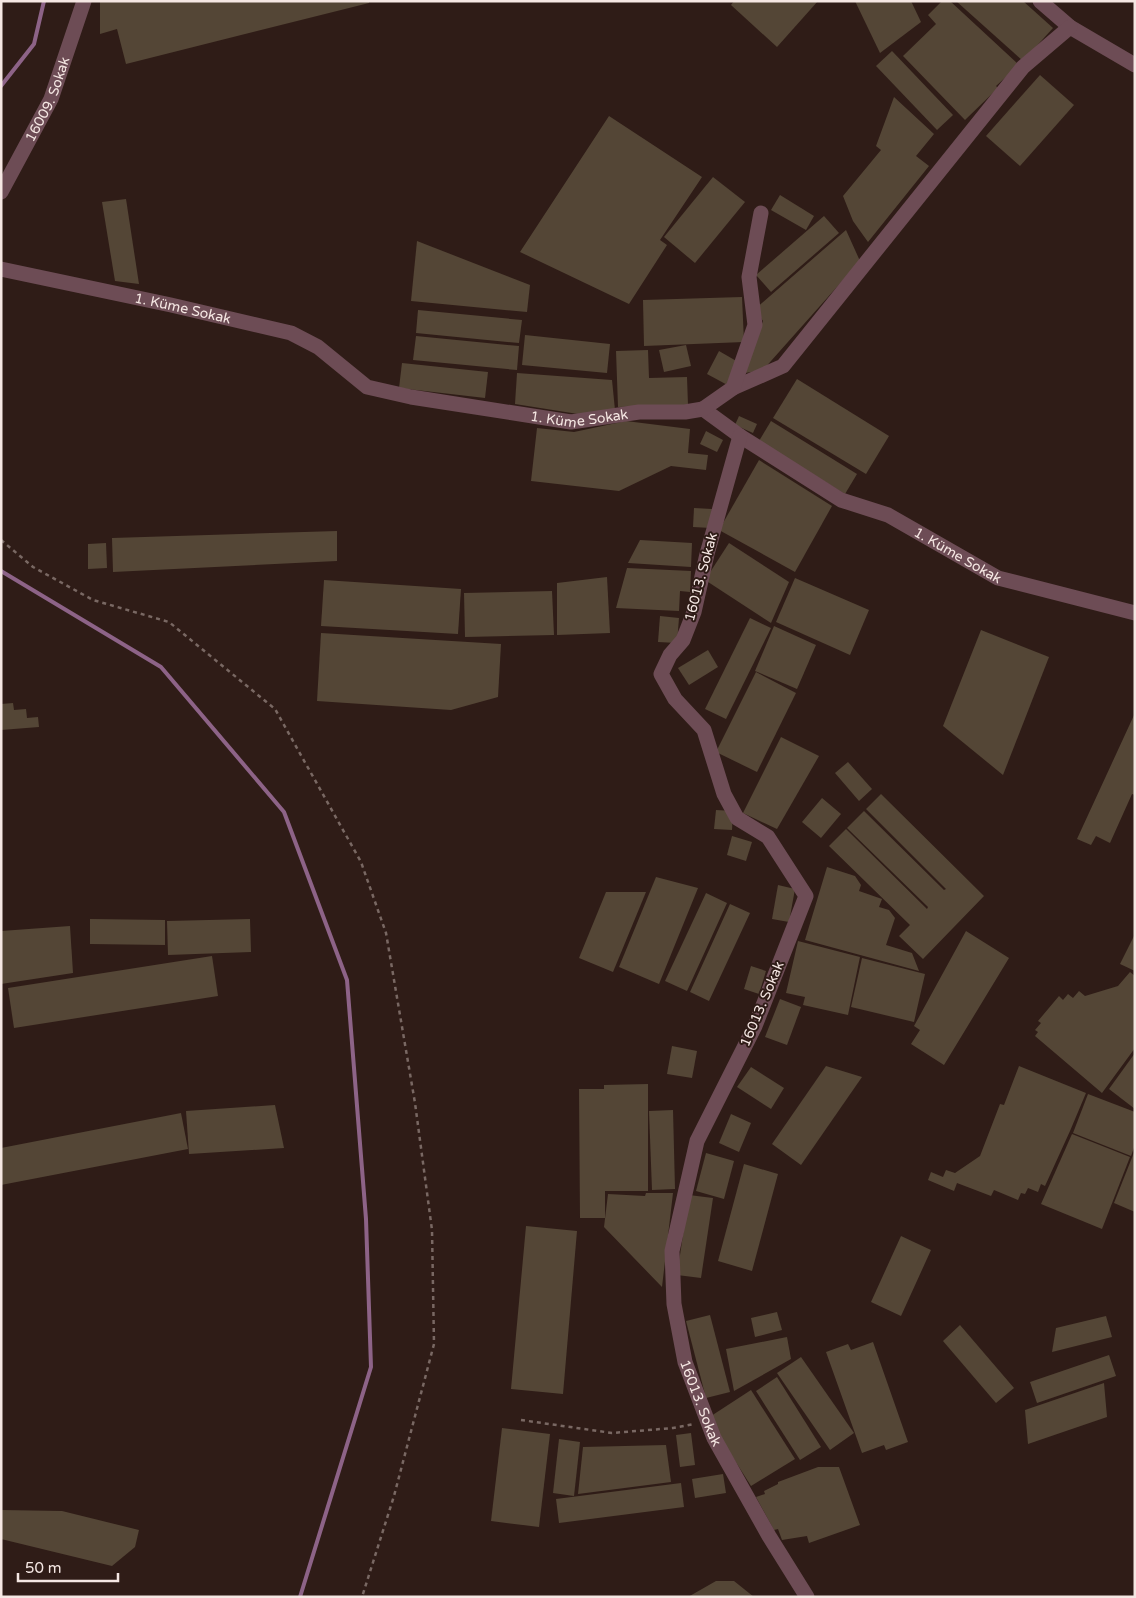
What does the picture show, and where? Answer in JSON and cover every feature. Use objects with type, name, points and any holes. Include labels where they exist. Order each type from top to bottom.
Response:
[{"type":"street","name":"16009. Sokak","points":[[1,192],[51,98],[84,1]]},
{"type":"street","points":[[1040,1],[1070,27],[1135,65]]},
{"type":"street","points":[[702,409],[733,388],[783,366],[1022,67],[1070,27]]},
{"type":"street","points":[[733,388],[755,325],[749,276],[761,213]]},
{"type":"street","name":"1. Küme Sokak","points":[[1,269],[291,333],[318,347],[368,387],[411,397],[571,422],[638,412],[686,412],[702,409],[740,436],[841,500],[888,515],[998,578],[1135,613]]},
{"type":"street","name":"16013. Sokak","points":[[740,436],[707,554],[694,612],[683,640],[670,655],[662,674],[675,699],[704,730],[724,794],[737,818],[768,837],[806,896],[755,1026],[697,1140],[672,1251],[674,1304],[685,1362],[719,1446],[769,1536],[807,1597]]},
{"type":"path","points":[[1,540],[33,567],[93,600],[169,622],[275,709],[361,862],[386,934],[415,1103],[432,1230],[434,1344],[394,1496],[362,1597]]},
{"type":"path","points":[[521,1420],[612,1432],[673,1428],[707,1419]]},
{"type":"building","points":[[100,1],[369,1],[369,3],[126,64],[117,29],[100,34]]},
{"type":"building","points":[[734,1],[818,1],[777,47],[731,5]]},
{"type":"building","points":[[855,1],[911,1],[921,22],[880,53]]},
{"type":"building","points":[[942,1],[950,1],[1019,65],[996,86],[998,88],[965,120],[903,56],[936,24],[928,15]]},
{"type":"building","points":[[956,1],[1023,1],[1053,28],[1023,61]]},
{"type":"building","points":[[892,51],[953,115],[937,130],[876,66]]},
{"type":"building","points":[[1040,75],[1074,105],[1020,166],[986,136]]},
{"type":"building","points":[[894,97],[934,134],[916,156],[929,166],[868,242],[853,221],[843,196],[881,150],[876,146]]},
{"type":"building","points":[[609,116],[702,177],[660,240],[667,245],[629,304],[520,252]]},
{"type":"building","points":[[713,177],[745,202],[695,263],[664,237]]},
{"type":"building","points":[[780,195],[814,216],[806,230],[771,210]]},
{"type":"building","points":[[126,199],[139,284],[115,281],[102,202]]},
{"type":"building","points":[[824,216],[839,233],[771,292],[756,275]]},
{"type":"building","points":[[846,230],[860,261],[763,370],[745,373],[763,321],[755,309]]},
{"type":"building","points":[[417,241],[530,285],[527,312],[411,301]]},
{"type":"building","points":[[742,297],[744,342],[644,346],[643,300]]},
{"type":"building","points":[[418,310],[522,320],[519,343],[416,333]]},
{"type":"building","points":[[525,335],[610,344],[607,373],[522,365]]},
{"type":"building","points":[[416,336],[519,346],[517,370],[413,360]]},
{"type":"building","points":[[686,345],[691,366],[664,372],[659,350]]},
{"type":"building","points":[[648,350],[649,378],[687,377],[688,405],[618,407],[616,351]]},
{"type":"building","points":[[719,351],[745,366],[733,388],[707,374]]},
{"type":"building","points":[[402,363],[488,372],[485,398],[399,388]]},
{"type":"building","points":[[517,373],[612,380],[615,410],[578,414],[515,404]]},
{"type":"building","points":[[797,379],[889,436],[866,474],[773,418]]},
{"type":"building","points":[[739,416],[757,424],[753,433],[735,425]]},
{"type":"building","points":[[626,421],[690,429],[688,453],[708,455],[706,470],[671,466],[619,491],[531,481],[537,428],[574,432]]},
{"type":"building","points":[[771,421],[857,474],[845,494],[759,441]]},
{"type":"building","points":[[706,431],[723,440],[717,452],[700,444]]},
{"type":"building","points":[[759,460],[832,506],[795,572],[719,530]]},
{"type":"building","points":[[694,508],[712,509],[711,528],[693,527]]},
{"type":"building","points":[[337,531],[337,561],[113,572],[112,538]]},
{"type":"building","points":[[640,540],[692,543],[691,567],[628,563]]},
{"type":"building","points":[[106,543],[107,568],[88,569],[88,544]]},
{"type":"building","points":[[729,543],[789,582],[771,623],[705,580]]},
{"type":"building","points":[[627,568],[691,571],[690,592],[680,591],[679,611],[616,608]]},
{"type":"building","points":[[607,577],[610,633],[557,635],[557,583]]},
{"type":"building","points":[[795,578],[869,610],[850,655],[776,622]]},
{"type":"building","points":[[324,580],[461,589],[458,634],[321,626]]},
{"type":"building","points":[[552,591],[554,635],[465,637],[464,593]]},
{"type":"building","points":[[660,616],[679,618],[677,643],[658,642]]},
{"type":"building","points":[[750,618],[771,628],[726,719],[705,709]]},
{"type":"building","points":[[774,626],[816,645],[797,689],[755,671]]},
{"type":"building","points":[[981,630],[1049,657],[1003,775],[943,726]]},
{"type":"building","points":[[321,633],[501,644],[498,697],[451,710],[317,701]]},
{"type":"building","points":[[708,650],[718,667],[689,685],[678,668]]},
{"type":"building","points":[[756,672],[796,693],[757,772],[716,752]]},
{"type":"building","points":[[13,703],[14,710],[26,709],[27,718],[38,717],[39,727],[1,730],[1,704]]},
{"type":"building","points":[[1135,713],[1135,795],[1132,794],[1110,843],[1096,836],[1091,845],[1077,839]]},
{"type":"building","points":[[781,737],[819,756],[777,829],[743,813]]},
{"type":"building","points":[[848,762],[872,789],[859,801],[835,773]]},
{"type":"building","points":[[881,794],[984,896],[923,959],[899,936],[910,925],[829,846],[846,829],[927,909],[928,907],[847,828],[864,811],[944,890],[946,889],[866,809]]},
{"type":"building","points":[[822,798],[841,814],[821,838],[802,822]]},
{"type":"building","points":[[716,810],[733,811],[732,830],[714,829]]},
{"type":"building","points":[[732,836],[752,842],[746,861],[727,855]]},
{"type":"building","points":[[827,867],[855,876],[861,885],[859,891],[882,899],[879,907],[889,910],[895,918],[886,945],[912,953],[919,971],[805,940]]},
{"type":"building","points":[[656,877],[698,888],[659,984],[619,967]]},
{"type":"building","points":[[778,885],[795,889],[789,922],[772,919]]},
{"type":"building","points":[[606,892],[646,892],[613,972],[579,958]]},
{"type":"building","points":[[706,893],[727,903],[687,991],[665,981]]},
{"type":"building","points":[[730,904],[750,913],[709,1001],[690,992]]},
{"type":"building","points":[[90,919],[165,920],[165,945],[90,944]]},
{"type":"building","points":[[250,919],[251,952],[168,955],[167,921]]},
{"type":"building","points":[[70,926],[73,973],[1,984],[1,931]]},
{"type":"building","points":[[966,931],[1009,958],[944,1065],[911,1044],[920,1030],[914,1026]]},
{"type":"building","points":[[1135,934],[1135,971],[1120,964]]},
{"type":"building","points":[[798,941],[860,957],[848,1015],[803,1005],[805,997],[786,993]]},
{"type":"building","points":[[212,956],[218,996],[14,1028],[8,988]]},
{"type":"building","points":[[862,958],[925,974],[914,1022],[851,1007]]},
{"type":"building","points":[[751,966],[766,971],[759,994],[744,989]]},
{"type":"building","points":[[1130,972],[1135,976],[1135,1048],[1102,1093],[1035,1036],[1038,1032],[1035,1030],[1041,1023],[1038,1021],[1059,996],[1063,1000],[1068,994],[1073,998],[1079,991],[1085,996],[1118,986]]},
{"type":"building","points":[[780,999],[801,1007],[787,1045],[765,1037]]},
{"type":"building","points":[[672,1046],[697,1051],[692,1078],[667,1074]]},
{"type":"building","points":[[1135,1053],[1135,1109],[1109,1089]]},
{"type":"building","points":[[826,1066],[862,1077],[801,1165],[772,1144]]},
{"type":"building","points":[[1019,1066],[1086,1093],[1045,1186],[1041,1184],[1038,1192],[1028,1188],[1025,1194],[1021,1193],[1018,1200],[994,1190],[991,1196],[957,1183],[954,1191],[928,1180],[931,1172],[943,1177],[946,1170],[955,1173],[980,1156],[1000,1104],[1004,1105]]},
{"type":"building","points":[[751,1067],[784,1088],[771,1109],[737,1087]]},
{"type":"building","points":[[648,1084],[648,1191],[605,1191],[605,1218],[580,1218],[579,1089],[604,1089],[604,1085]]},
{"type":"building","points":[[1088,1094],[1135,1112],[1135,1145],[1131,1156],[1073,1133]]},
{"type":"building","points":[[275,1105],[284,1148],[189,1154],[186,1111]]},
{"type":"building","points":[[673,1110],[675,1189],[652,1190],[649,1111]]},
{"type":"building","points":[[181,1113],[188,1149],[1,1185],[1,1148]]},
{"type":"building","points":[[731,1114],[751,1123],[739,1152],[719,1143]]},
{"type":"building","points":[[1072,1134],[1130,1157],[1102,1229],[1041,1204]]},
{"type":"building","points":[[1135,1150],[1135,1212],[1114,1203]]},
{"type":"building","points":[[706,1153],[734,1161],[724,1199],[696,1191]]},
{"type":"building","points":[[744,1164],[778,1174],[752,1271],[718,1261]]},
{"type":"building","points":[[646,1193],[673,1193],[662,1287],[604,1227],[608,1194],[645,1196]]},
{"type":"building","points":[[689,1195],[713,1198],[701,1278],[677,1275]]},
{"type":"building","points":[[526,1226],[577,1231],[563,1394],[511,1389]]},
{"type":"building","points":[[901,1236],[931,1250],[901,1316],[871,1302]]},
{"type":"building","points":[[777,1312],[782,1330],[755,1337],[751,1318]]},
{"type":"building","points":[[710,1315],[730,1392],[706,1398],[686,1321]]},
{"type":"building","points":[[1106,1316],[1112,1337],[1052,1352],[1056,1328]]},
{"type":"building","points":[[960,1325],[1014,1388],[996,1403],[943,1341]]},
{"type":"building","points":[[787,1337],[791,1359],[734,1391],[726,1349]]},
{"type":"building","points":[[873,1342],[908,1442],[886,1450],[884,1445],[862,1453],[826,1352],[848,1344],[851,1350]]},
{"type":"building","points":[[1109,1355],[1116,1376],[1037,1403],[1030,1382]]},
{"type":"building","points":[[801,1357],[854,1433],[830,1450],[777,1373]]},
{"type":"building","points":[[777,1377],[821,1447],[800,1460],[756,1391]]},
{"type":"building","points":[[1104,1383],[1107,1417],[1028,1444],[1025,1410]]},
{"type":"building","points":[[751,1390],[795,1459],[751,1486],[708,1418]]},
{"type":"building","points":[[502,1428],[550,1434],[539,1527],[491,1521]]},
{"type":"building","points":[[691,1433],[695,1465],[680,1467],[676,1435]]},
{"type":"building","points":[[559,1439],[580,1442],[574,1496],[553,1493]]},
{"type":"building","points":[[666,1445],[671,1482],[578,1494],[583,1447]]},
{"type":"building","points":[[818,1467],[839,1467],[860,1525],[809,1543],[807,1536],[782,1540],[778,1529],[774,1530],[756,1497],[765,1494],[764,1491],[778,1484],[778,1482]]},
{"type":"building","points":[[723,1474],[726,1493],[695,1498],[692,1479]]},
{"type":"building","points":[[681,1483],[684,1507],[559,1523],[556,1499]]},
{"type":"building","points":[[1,1510],[62,1511],[139,1530],[135,1547],[112,1566],[1,1539]]},
{"type":"building","points":[[716,1581],[734,1581],[754,1597],[688,1597]]},
{"type":"waterway","points":[[1,86],[34,44],[44,1]]},
{"type":"waterway","points":[[1,571],[161,667],[284,812],[347,980],[366,1219],[371,1367],[300,1597]]}]
